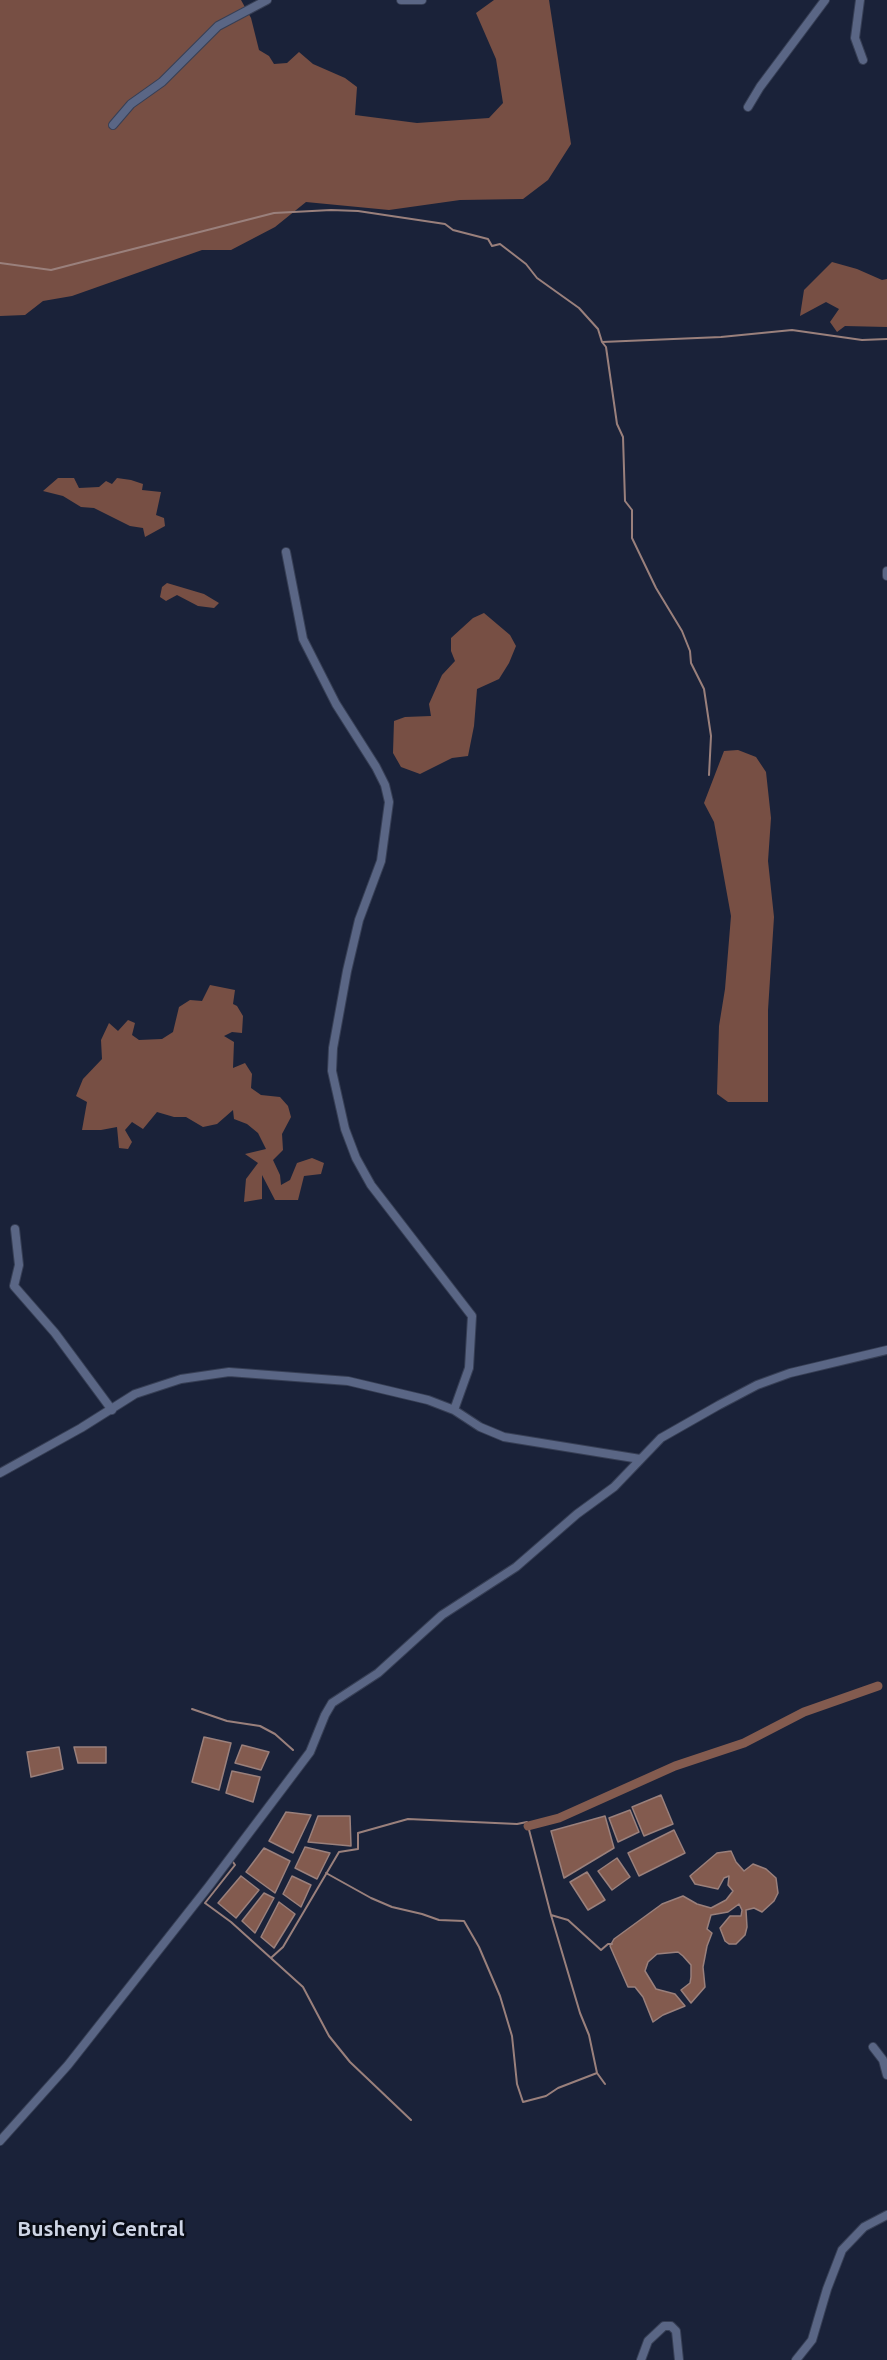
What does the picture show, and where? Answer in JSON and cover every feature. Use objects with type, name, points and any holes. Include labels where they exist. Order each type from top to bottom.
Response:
[{"type":"street","points":[[113,125],[131,105],[162,82],[218,26],[267,0]]},
{"type":"street","points":[[401,0],[422,0]]},
{"type":"street","points":[[748,107],[760,87],[825,0]]},
{"type":"street","points":[[860,0],[855,38],[863,60]]},
{"type":"street","points":[[286,552],[303,639],[336,704],[376,767],[385,785],[389,802],[381,861],[359,920],[347,971],[333,1048],[332,1071],[345,1129],[356,1158],[371,1185],[472,1316],[469,1368],[454,1410]]},
{"type":"street","points":[[887,571],[887,576]]},
{"type":"street","points":[[15,1229],[19,1265],[14,1286],[55,1333],[112,1410]]},
{"type":"street","points":[[0,2141],[68,2065],[209,1886],[310,1752],[332,1703],[378,1673],[442,1615],[516,1566],[577,1514],[614,1487],[661,1438],[757,1385],[789,1373],[887,1350]]},
{"type":"street","points":[[0,1473],[112,1410],[135,1394],[160,1385],[229,1372],[348,1381],[428,1400],[454,1410],[480,1427],[504,1437],[640,1459]]},
{"type":"street","points":[[873,2047],[885,2060],[887,2075]]},
{"type":"street","points":[[796,2360],[812,2340],[827,2289],[842,2250],[864,2227],[887,2215]]},
{"type":"street","points":[[641,2360],[648,2341],[664,2326],[670,2326],[676,2331],[679,2360]]},
{"type":"shaded area","points":[[0,0],[241,0],[251,18],[259,50],[269,56],[274,64],[287,63],[299,52],[313,64],[345,78],[357,87],[355,115],[417,123],[489,118],[503,103],[496,59],[476,13],[494,0],[549,0],[571,144],[548,180],[523,199],[460,200],[389,210],[306,202],[275,227],[231,250],[202,250],[72,296],[43,301],[25,315],[0,316]]},
{"type":"shaded area","points":[[832,262],[857,269],[882,280],[887,279],[887,327],[845,326],[837,332],[830,322],[839,309],[826,302],[800,316],[804,290]]},
{"type":"shaded area","points":[[58,478],[74,478],[79,488],[99,487],[106,481],[112,484],[117,478],[143,484],[142,490],[161,492],[156,515],[164,518],[165,526],[145,537],[143,528],[130,526],[94,508],[81,507],[63,496],[43,491]]},
{"type":"shaded area","points":[[167,583],[204,594],[219,603],[214,608],[198,606],[177,595],[166,601],[160,597],[162,587]]},
{"type":"shaded area","points":[[484,613],[510,635],[516,646],[499,679],[477,689],[474,726],[468,756],[452,758],[420,774],[401,767],[393,753],[394,721],[405,717],[431,716],[429,704],[442,675],[455,661],[451,651],[451,638],[473,618]]},
{"type":"shaded area","points":[[738,750],[756,757],[766,772],[771,818],[768,861],[774,917],[768,1010],[768,1102],[728,1102],[717,1094],[719,1026],[725,989],[731,916],[714,822],[704,803],[724,751]]},
{"type":"shaded area","points":[[210,985],[235,990],[233,1004],[243,1016],[242,1033],[232,1032],[224,1036],[234,1042],[233,1068],[245,1063],[252,1074],[251,1088],[261,1095],[280,1097],[288,1106],[291,1117],[282,1134],[283,1150],[273,1160],[280,1175],[281,1185],[290,1180],[297,1163],[312,1158],[324,1163],[321,1174],[304,1176],[298,1200],[275,1200],[262,1175],[262,1199],[244,1202],[246,1179],[258,1163],[245,1154],[266,1149],[258,1133],[247,1124],[234,1119],[233,1110],[217,1124],[203,1127],[186,1117],[174,1117],[157,1112],[143,1129],[132,1122],[125,1130],[132,1142],[128,1149],[119,1148],[117,1127],[82,1130],[87,1102],[76,1096],[83,1079],[102,1059],[101,1040],[109,1023],[118,1031],[128,1020],[135,1023],[132,1035],[139,1040],[162,1039],[173,1032],[179,1007],[190,1000],[202,1001]]},
{"type":"shaded area","points":[[204,1737],[231,1743],[219,1790],[192,1782]]},
{"type":"shaded area","points":[[242,1745],[269,1752],[261,1770],[235,1763]]},
{"type":"shaded area","points":[[59,1747],[63,1769],[31,1777],[27,1752]]},
{"type":"shaded area","points":[[74,1747],[106,1747],[106,1763],[78,1763]]},
{"type":"shaded area","points":[[232,1771],[260,1777],[253,1802],[226,1793]]},
{"type":"shaded area","points":[[661,1795],[673,1824],[644,1836],[632,1807]]},
{"type":"shaded area","points":[[630,1810],[639,1832],[618,1842],[609,1818]]},
{"type":"shaded area","points":[[286,1812],[311,1815],[293,1853],[269,1841]]},
{"type":"shaded area","points":[[318,1816],[350,1816],[351,1846],[308,1842]]},
{"type":"shaded area","points":[[605,1816],[614,1848],[564,1878],[551,1831]]},
{"type":"shaded area","points":[[674,1830],[685,1853],[639,1876],[628,1853]]},
{"type":"shaded area","points":[[305,1847],[330,1853],[317,1879],[295,1868]]},
{"type":"shaded area","points":[[264,1848],[290,1861],[275,1893],[246,1872]]},
{"type":"shaded area","points":[[731,1851],[736,1862],[744,1871],[753,1864],[766,1869],[776,1878],[778,1893],[774,1901],[762,1912],[754,1908],[746,1910],[745,1935],[736,1944],[729,1944],[725,1941],[720,1928],[730,1916],[741,1916],[742,1910],[739,1904],[728,1912],[711,1915],[707,1929],[712,1933],[703,1967],[705,1987],[691,2003],[681,1990],[690,1983],[691,1977],[691,1965],[683,1956],[678,1952],[657,1954],[648,1962],[645,1971],[656,1989],[675,1994],[685,2006],[653,2022],[643,1997],[635,1987],[628,1987],[610,1946],[614,1939],[662,1904],[683,1896],[697,1904],[711,1908],[726,1900],[733,1891],[728,1885],[729,1876],[724,1878],[718,1889],[695,1884],[690,1876],[717,1853]]},
{"type":"shaded area","points":[[617,1858],[630,1877],[612,1890],[598,1871]]},
{"type":"shaded area","points":[[587,1872],[605,1900],[588,1910],[570,1882]]},
{"type":"shaded area","points":[[241,1876],[259,1890],[236,1918],[218,1903]]},
{"type":"shaded area","points":[[292,1876],[311,1885],[301,1907],[283,1894]]},
{"type":"shaded area","points":[[264,1893],[274,1898],[255,1933],[242,1921]]},
{"type":"shaded area","points":[[279,1902],[295,1914],[274,1948],[261,1937]]},
{"type":"waterway","points":[[0,263],[51,270],[274,213],[331,210],[358,211],[445,224],[453,230],[488,239],[492,246],[500,244],[526,264],[537,278],[579,308],[598,329],[606,347],[617,424],[623,437],[625,501],[632,510],[632,538],[656,588],[682,631],[690,651],[691,663],[704,689],[711,736],[709,775]]},
{"type":"waterway","points":[[602,342],[721,337],[792,330],[862,340],[887,339]]},
{"type":"waterway","points":[[528,1826],[559,1818],[675,1766],[744,1743],[804,1712],[878,1686]]},
{"type":"waterway","points":[[192,1709],[227,1721],[260,1726],[275,1734],[293,1750]]},
{"type":"waterway","points":[[272,1957],[283,1947],[339,1852],[358,1849],[358,1833],[408,1819],[517,1824],[527,1822],[551,1915],[568,1920],[601,1950],[608,1944],[612,1944]]},
{"type":"waterway","points":[[233,1862],[235,1865],[205,1903],[231,1922],[303,1987],[329,2036],[350,2062],[411,2120]]},
{"type":"waterway","points":[[326,1873],[392,1907],[439,1920],[464,1921],[479,1947],[500,1996],[512,2036],[517,2084],[523,2102],[546,2096],[558,2088],[597,2073]]},
{"type":"waterway","points":[[551,1915],[580,2013],[589,2035],[597,2073],[605,2084]]},
{"type":"district","name":"Bushenyi Central","points":[[101,2229]]}]
